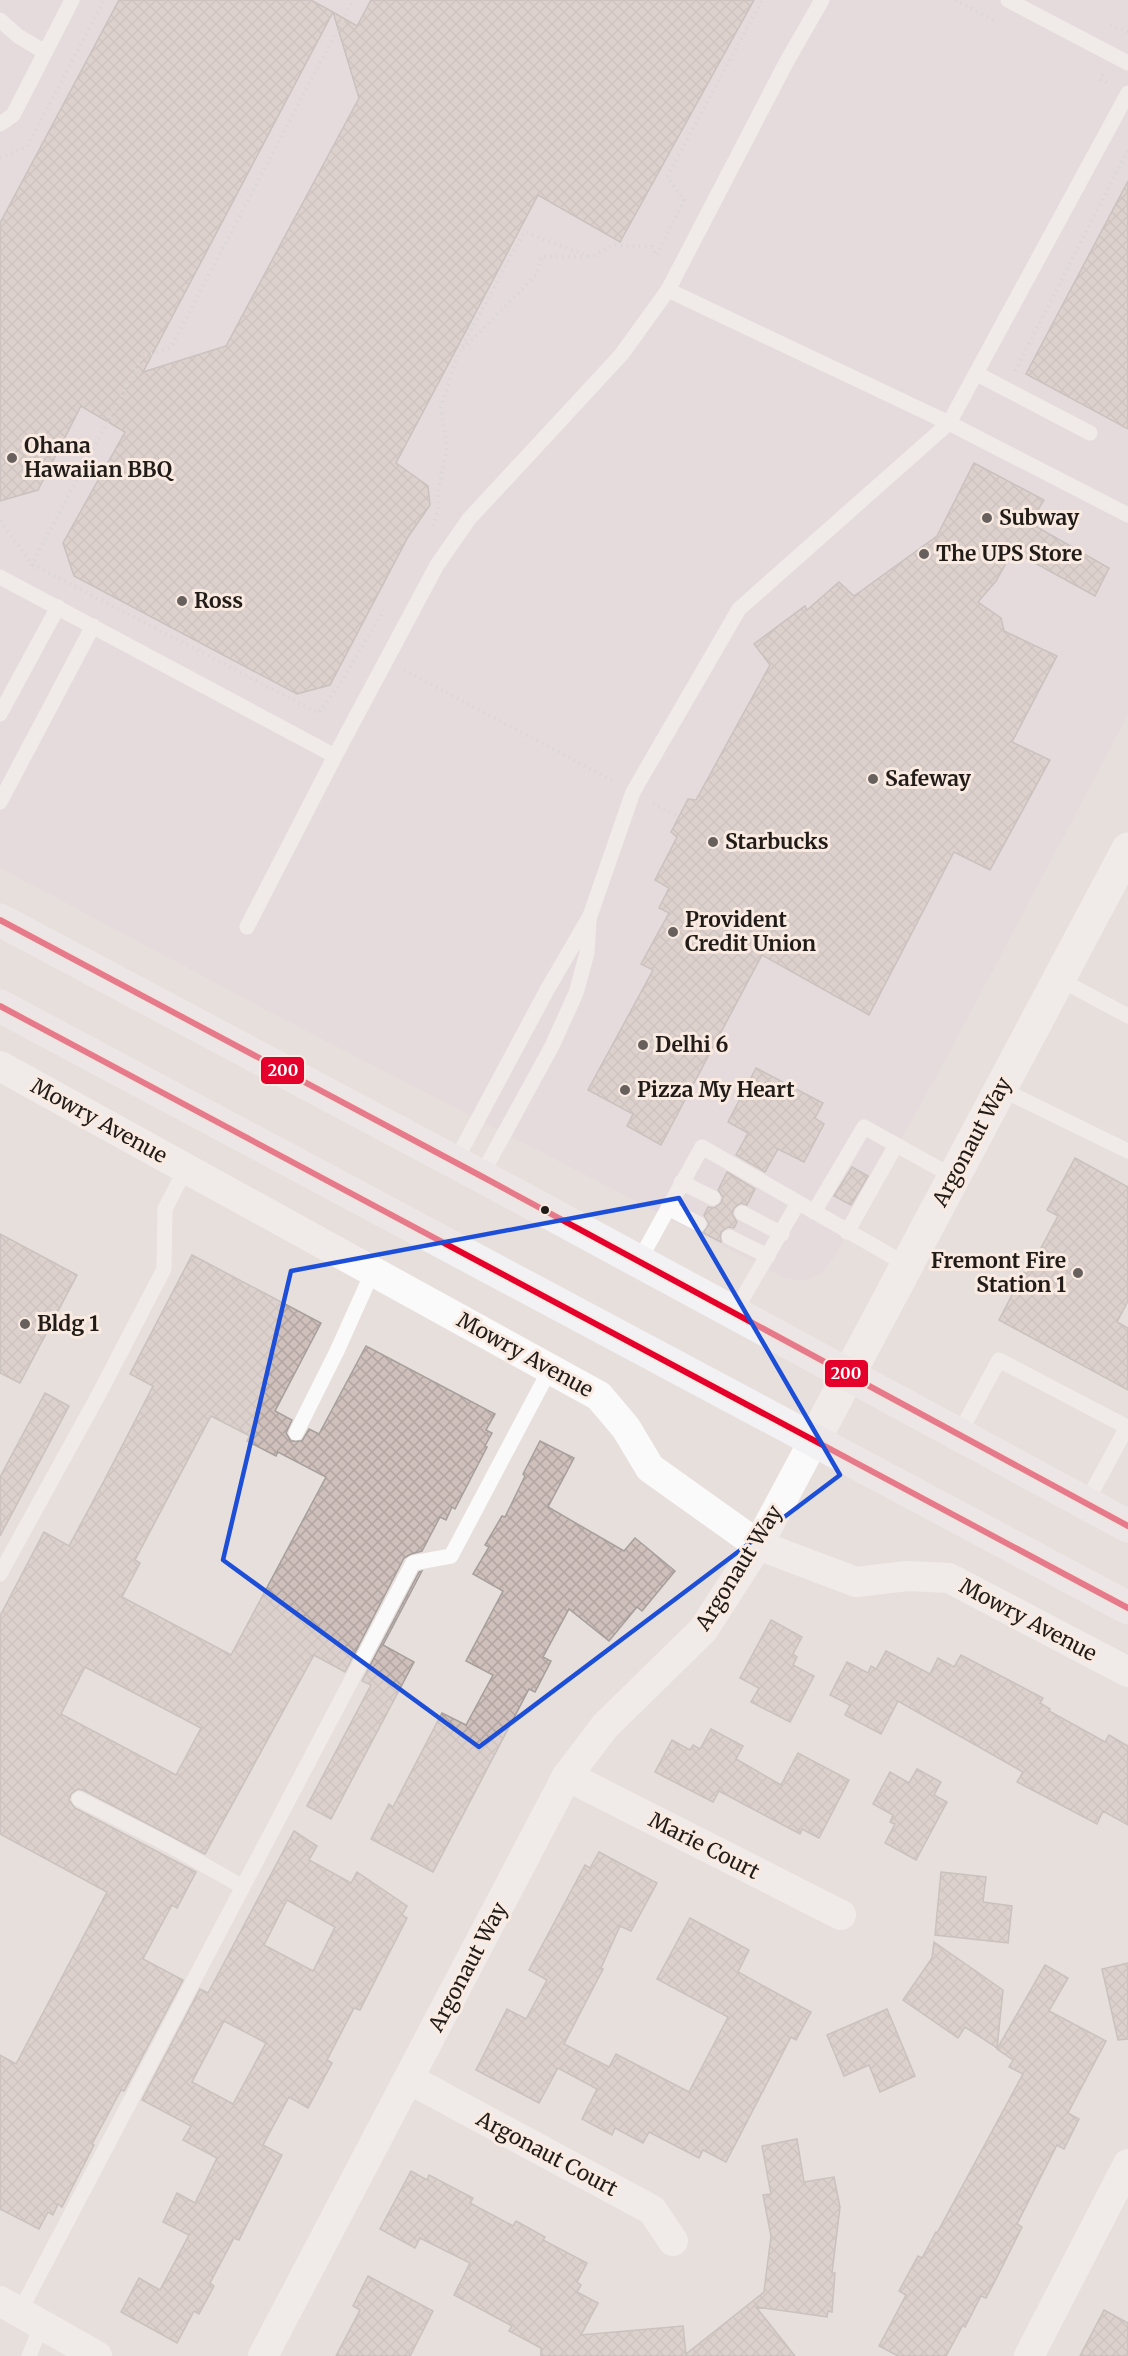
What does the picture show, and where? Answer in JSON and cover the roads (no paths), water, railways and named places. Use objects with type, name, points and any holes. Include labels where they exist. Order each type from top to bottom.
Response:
[{"type":"main road","points":[[0,920],[468,1169],[1128,1526]]},
{"type":"main road","points":[[0,1006],[509,1276],[813,1442],[1128,1608]]},
{"type":"street","name":"Argonaut Way","points":[[263,2356],[567,1776],[605,1726],[702,1630],[758,1545],[1128,849]]},
{"type":"street","name":"Mowry Avenue","points":[[0,1066],[599,1396],[626,1428],[650,1468],[758,1545],[856,1582],[907,1576],[949,1578],[1128,1672]]},
{"type":"street","name":"Marie Court","points":[[567,1776],[841,1916]]},
{"type":"street","name":"Argonaut Court","points":[[409,2079],[652,2210],[673,2241]]},
{"type":"street","points":[[1029,2356],[1128,2164]]},
{"type":"street","points":[[20,2313],[97,2356]]},
{"type":"lane","points":[[0,124],[13,115],[70,0]]},
{"type":"lane","points":[[246,927],[334,756],[437,565],[469,519],[621,355],[668,290],[822,0]]},
{"type":"lane","points":[[1008,0],[1128,63]]},
{"type":"lane","points":[[0,20],[18,36],[45,52]]},
{"type":"lane","points":[[468,1169],[547,990],[590,916],[633,792],[739,609],[949,423],[1128,93]]},
{"type":"lane","points":[[668,290],[949,423],[1128,515]]},
{"type":"lane","points":[[977,374],[1090,433]]},
{"type":"lane","points":[[0,577],[334,756]]},
{"type":"lane","points":[[0,714],[58,608]]},
{"type":"lane","points":[[0,802],[93,626]]},
{"type":"lane","points":[[468,1169],[552,1046],[576,993],[587,953],[590,916]]},
{"type":"lane","points":[[1059,979],[1128,1016]]},
{"type":"lane","points":[[1000,1089],[1128,1151]]},
{"type":"lane","points":[[814,1212],[864,1126],[954,1177]]},
{"type":"lane","points":[[847,1232],[896,1145]]},
{"type":"lane","points":[[639,1261],[702,1147],[907,1265]]},
{"type":"lane","points":[[0,1574],[99,1394],[164,1269],[165,1209],[186,1168]]},
{"type":"lane","points":[[681,1182],[713,1198]]},
{"type":"lane","points":[[734,1313],[798,1203]]},
{"type":"lane","points":[[668,1208],[699,1224]]},
{"type":"lane","points":[[742,1213],[782,1234]]},
{"type":"lane","points":[[729,1237],[768,1256]]},
{"type":"lane","points":[[296,1434],[342,1341],[373,1271]]},
{"type":"lane","points":[[958,1434],[999,1360],[1127,1427],[1086,1503]]},
{"type":"lane","points":[[29,2356],[20,2313],[413,1563],[451,1556],[550,1369]]},
{"type":"lane","points":[[79,1799],[170,1845],[243,1887]]},
{"type":"place","name":"Ohana Hawaiian BBQ","points":[[12,458]]},
{"type":"place","name":"Subway","points":[[987,518]]},
{"type":"place","name":"The UPS Store","points":[[924,554]]},
{"type":"place","name":"Ross","points":[[182,601]]},
{"type":"place","name":"Safeway","points":[[873,779]]},
{"type":"place","name":"Starbucks","points":[[713,842]]},
{"type":"place","name":"Provident Credit Union","points":[[673,932]]},
{"type":"place","name":"Delhi 6","points":[[643,1045]]},
{"type":"place","name":"Pizza My Heart","points":[[625,1090]]},
{"type":"place","name":"Fremont Fire Station 1","points":[[1078,1273]]},
{"type":"place","name":"Bldg 1","points":[[25,1324]]}]
